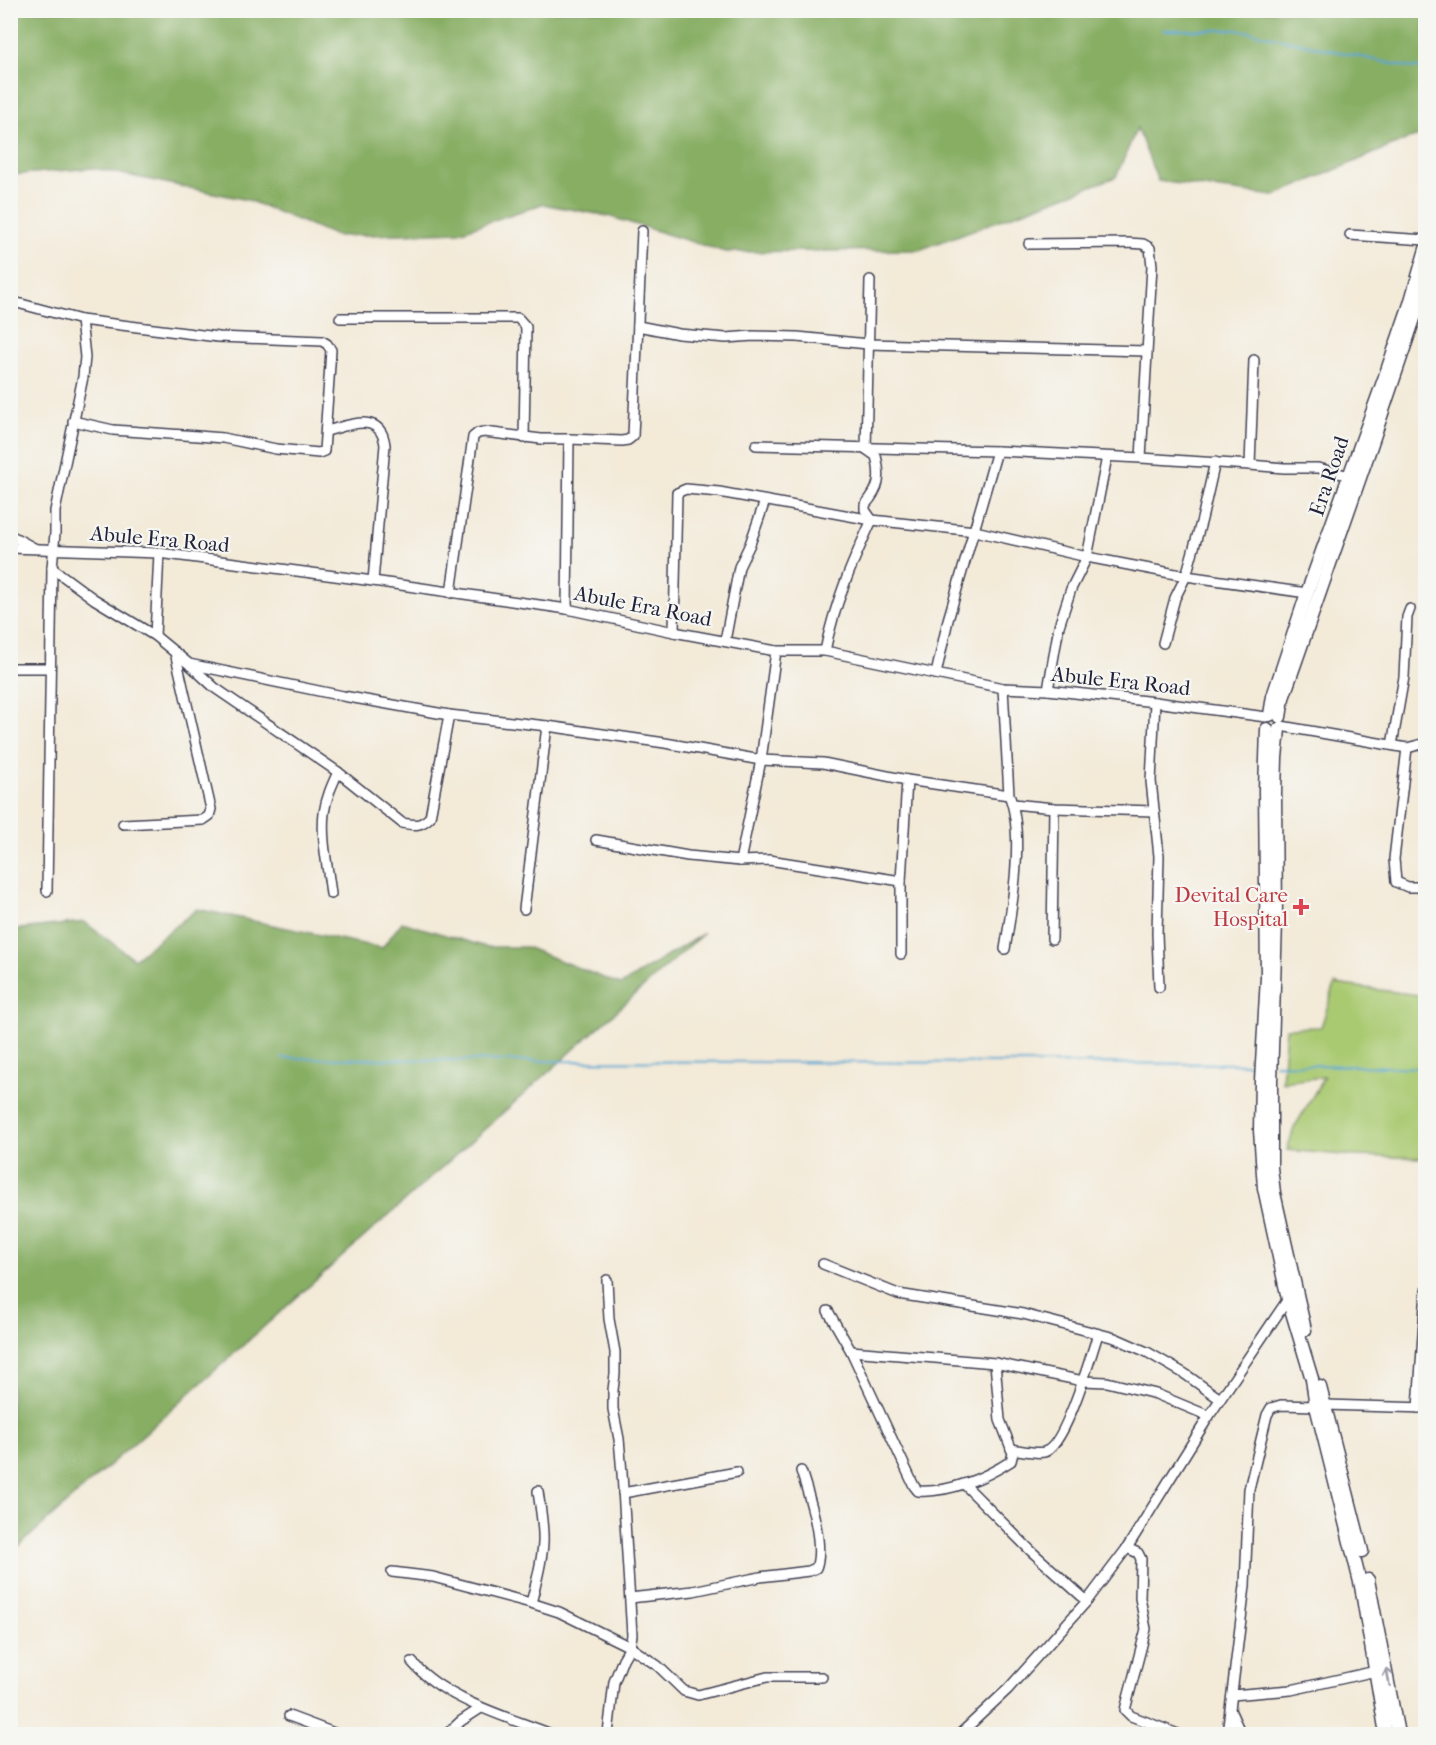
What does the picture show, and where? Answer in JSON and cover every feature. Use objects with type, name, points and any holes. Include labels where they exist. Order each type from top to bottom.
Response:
[{"type":"main road","name":"Era Road","points":[[1274,722],[1273,696],[1410,304],[1425,249]]},
{"type":"main road","points":[[1398,1734],[1377,1620],[1353,1512],[1288,1299],[1264,1188],[1260,1130],[1268,1043],[1265,790],[1274,722],[1364,466],[1425,283]]},
{"type":"main road","points":[[1266,1081],[1274,1193],[1361,1586],[1386,1734]]},
{"type":"street","points":[[452,593],[473,437],[484,432],[524,438],[628,441],[633,436],[642,231]]},
{"type":"street","points":[[1350,236],[1425,240]]},
{"type":"street","points":[[1029,244],[1128,243],[1143,244],[1150,248],[1152,266],[1141,458]]},
{"type":"street","points":[[866,449],[870,280]]},
{"type":"street","points":[[10,301],[81,320],[218,337],[322,341],[331,350],[324,451],[314,453],[276,449],[206,436],[113,430],[73,421]]},
{"type":"street","points":[[340,318],[518,318],[526,327],[524,438]]},
{"type":"street","points":[[47,891],[55,511],[83,377],[85,357],[81,320]]},
{"type":"street","points":[[638,326],[679,334],[726,338],[786,337],[868,344],[1146,351]]},
{"type":"street","points":[[1250,465],[1254,360]]},
{"type":"street","points":[[327,431],[359,422],[372,424],[384,435],[373,581]]},
{"type":"street","points":[[567,609],[568,439]]},
{"type":"street","points":[[756,445],[997,451],[1141,458],[1284,468],[1318,468],[1350,476]]},
{"type":"street","points":[[866,449],[876,456],[880,471],[875,494],[866,505],[866,510],[872,520]]},
{"type":"street","points":[[936,674],[948,620],[997,451]]},
{"type":"street","points":[[1048,690],[1059,626],[1071,589],[1087,557],[1107,457]]},
{"type":"street","points":[[1163,643],[1175,598],[1186,576],[1215,462]]},
{"type":"street","points":[[674,632],[677,493],[687,489],[872,520],[975,531],[1087,557],[1186,576],[1307,594]]},
{"type":"street","points":[[725,641],[739,567],[748,550],[765,501]]},
{"type":"street","points":[[825,651],[831,621],[848,571],[872,520]]},
{"type":"street","points":[[10,535],[36,549]]},
{"type":"street","name":"Abule Era Road","points":[[10,548],[159,553],[373,581],[567,609],[776,651],[825,651],[1003,688],[1048,690],[1155,702],[1407,747]]},
{"type":"street","points":[[154,636],[159,553]]},
{"type":"street","points":[[52,568],[94,599],[154,636],[214,688],[338,772],[402,823],[423,823],[430,817],[449,715]]},
{"type":"street","points":[[1392,745],[1404,677],[1407,617],[1410,609]]},
{"type":"street","points":[[740,861],[761,760],[776,651]]},
{"type":"street","points":[[123,824],[203,820],[209,816],[211,809],[175,652]]},
{"type":"street","points":[[189,664],[449,715],[548,726],[761,760],[824,763],[1054,808],[1154,811]]},
{"type":"street","points":[[10,668],[50,668]]},
{"type":"street","points":[[1003,688],[1011,800],[1017,838],[1011,912],[1005,949]]},
{"type":"street","points":[[1155,702],[1150,781],[1159,856],[1157,933],[1159,987]]},
{"type":"street","points":[[524,909],[548,726]]},
{"type":"street","points":[[1425,743],[1407,747],[1394,859],[1396,882],[1408,887],[1425,887]]},
{"type":"street","points":[[331,894],[324,843],[324,813],[329,790],[338,772]]},
{"type":"street","points":[[901,954],[901,881],[907,780]]},
{"type":"street","points":[[1052,939],[1054,808]]},
{"type":"street","points":[[596,840],[688,856],[740,861],[770,860],[901,881]]},
{"type":"street","points":[[823,1264],[898,1294],[1023,1314],[1115,1338],[1147,1352],[1185,1374],[1220,1399]]},
{"type":"street","points":[[607,1280],[609,1319],[615,1352],[613,1409],[619,1439],[632,1635],[630,1647],[614,1682],[608,1734]]},
{"type":"street","points":[[1227,1734],[1245,1586],[1249,1489],[1267,1415],[1271,1408],[1281,1406],[1422,1408],[1425,1290]]},
{"type":"street","points":[[960,1734],[1008,1689],[1087,1601],[1127,1548],[1209,1416],[1288,1299]]},
{"type":"street","points":[[828,1311],[851,1351],[918,1491],[964,1484],[1011,1461],[1013,1454],[1000,1420],[995,1363]]},
{"type":"street","points":[[1011,1449],[1042,1453],[1048,1451],[1062,1435],[1098,1334]]},
{"type":"street","points":[[851,1351],[995,1363],[1083,1381],[1107,1382],[1156,1394],[1209,1416]]},
{"type":"street","points":[[630,1598],[693,1591],[816,1568],[818,1562],[817,1534],[812,1507],[801,1471]]},
{"type":"street","points":[[623,1493],[737,1472]]},
{"type":"street","points":[[964,1484],[1031,1551],[1087,1601]]},
{"type":"street","points":[[531,1603],[543,1542],[538,1491]]},
{"type":"street","points":[[1127,1548],[1138,1553],[1141,1560],[1140,1598],[1146,1629],[1125,1710],[1131,1716],[1178,1734]]},
{"type":"street","points":[[392,1572],[433,1577],[559,1612],[630,1647],[658,1666],[690,1694],[698,1695],[767,1677],[822,1677]]},
{"type":"street","points":[[412,1662],[420,1672],[434,1682],[481,1708],[551,1734]]},
{"type":"street","points":[[1232,1695],[1291,1690],[1376,1671]]},
{"type":"street","points":[[447,1734],[461,1721],[481,1708]]},
{"type":"street","points":[[1230,1711],[1241,1734]]},
{"type":"street","points":[[289,1716],[337,1734]]},
{"type":"green space","points":[[11,11],[1425,11],[1425,135],[1408,139],[1274,196],[1158,181],[1137,128],[1116,177],[919,250],[725,252],[608,216],[542,204],[459,232],[337,236],[248,200],[93,168],[11,175]]},
{"type":"green space","points":[[197,909],[382,948],[402,922],[486,947],[526,947],[621,985],[704,933],[11,1553],[11,930],[84,922],[134,959]]},
{"type":"green space","points":[[1335,984],[1425,996],[1425,1158],[1354,1156],[1287,1150],[1294,1128],[1324,1077],[1282,1082],[1286,1028],[1321,1027]]},
{"type":"waterway","points":[[1163,30],[1241,30],[1407,67],[1426,69]]},
{"type":"waterway","points":[[282,1058],[1258,1064]]},
{"type":"waterway","points":[[1275,1064],[1426,1068]]},
{"type":"place","name":"Devital Care Hospital","points":[[1301,907]]}]
